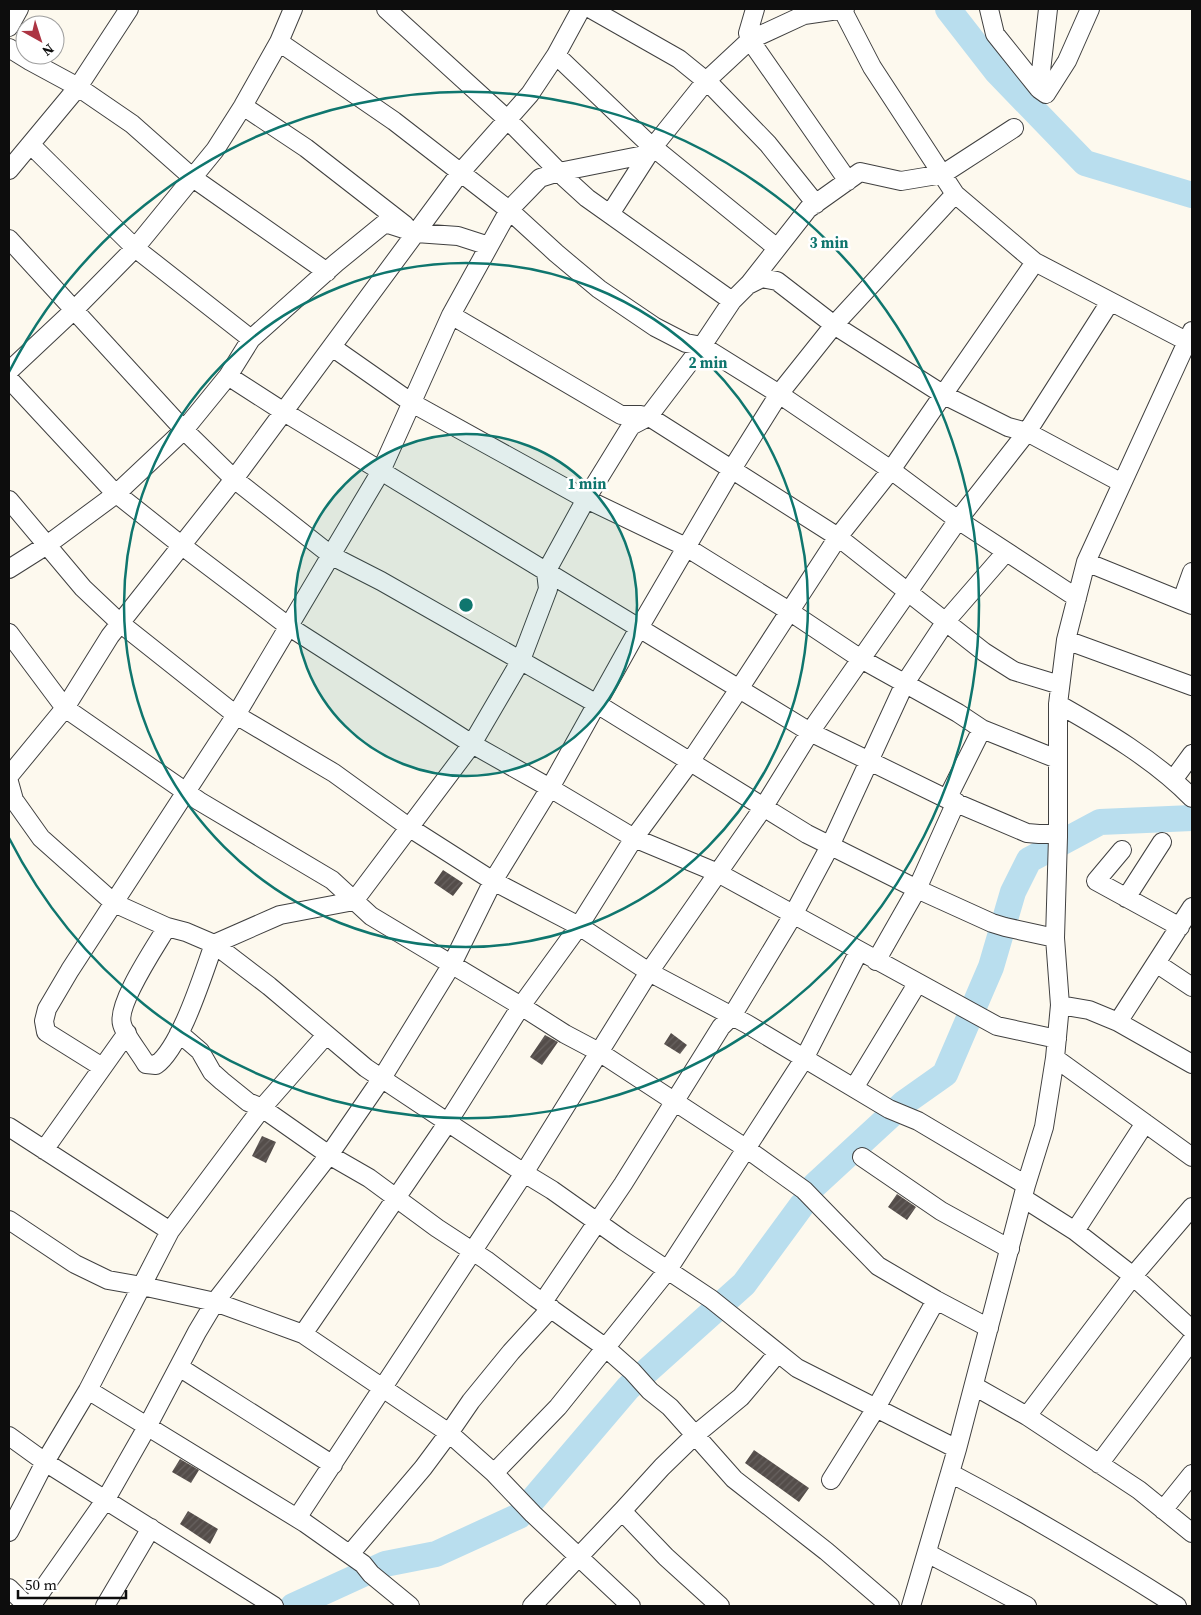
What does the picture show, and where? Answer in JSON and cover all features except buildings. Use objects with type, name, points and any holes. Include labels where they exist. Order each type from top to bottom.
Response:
[{"type":"street","points":[[9,27],[19,9]]},
{"type":"street","points":[[9,170],[78,86],[129,9]]},
{"type":"street","points":[[9,371],[74,310],[135,248],[215,150],[243,106],[279,42],[293,9]]},
{"type":"street","points":[[386,9],[508,120],[587,198],[732,301]]},
{"type":"street","points":[[9,776],[65,708],[120,623],[234,479],[460,173],[530,94],[556,55],[581,9]]},
{"type":"street","points":[[591,9],[679,59],[706,81],[768,144],[816,204]]},
{"type":"street","points":[[610,214],[651,150],[706,81],[750,40],[804,15],[843,9],[872,67],[955,194],[1035,262],[1110,302],[1191,339],[1086,562],[1066,640],[1058,704],[1056,759],[1055,938],[1060,1005],[1055,1058],[1044,1127],[957,1449],[911,1606]]},
{"type":"street","points":[[989,9],[995,34],[1039,89],[1046,94],[1067,61],[1090,9]]},
{"type":"street","points":[[1039,89],[1048,9]]},
{"type":"street","points":[[750,10],[748,33],[750,40],[848,181]]},
{"type":"street","points":[[279,42],[394,121],[509,210],[599,289],[655,327],[686,342],[702,346],[779,394],[891,470],[958,520],[1077,598]]},
{"type":"street","points":[[9,48],[78,86],[132,124],[193,178],[326,272]]},
{"type":"street","points":[[556,55],[651,150],[777,248]]},
{"type":"street","points":[[243,106],[306,148],[416,234]]},
{"type":"street","points":[[167,927],[133,984],[122,1011],[122,1024],[146,1064],[156,1065],[164,1059],[179,1033],[214,944],[280,915],[354,901],[472,744],[521,660],[548,589],[546,572],[586,499],[631,426],[648,417],[702,346],[732,301],[748,285],[808,209],[860,172],[901,180],[943,174],[1014,128]]},
{"type":"street","points":[[31,145],[135,248],[251,339]]},
{"type":"street","points":[[102,1067],[46,1032],[44,1021],[47,1008],[236,715],[332,556],[381,471],[451,315],[509,210],[540,178],[651,150]]},
{"type":"street","points":[[31,1606],[106,1499],[148,1427],[215,1302],[329,1155],[382,1078],[452,964],[493,881],[550,788],[686,547],[779,394],[834,325],[955,194]]},
{"type":"street","points":[[9,569],[47,545],[116,494],[184,430],[228,376],[251,339],[326,272],[385,223],[416,234],[458,236],[489,246]]},
{"type":"street","points":[[9,239],[184,430],[234,479],[332,556],[381,581],[597,704],[807,834],[917,889],[998,925],[1055,938]]},
{"type":"street","points":[[302,1334],[448,1122],[522,1006],[579,926],[634,838],[690,762],[838,537],[891,470],[1035,262]]},
{"type":"street","points":[[748,285],[762,278],[777,281],[834,325],[944,395],[1008,427],[1027,432],[1122,483]]},
{"type":"street","points":[[297,1518],[524,1173],[649,972],[763,808],[810,732],[860,659],[958,520],[1027,432],[1110,302]]},
{"type":"street","points":[[451,315],[621,415],[648,417],[838,537],[984,652],[1014,671],[1060,685]]},
{"type":"street","points":[[332,347],[412,403],[586,499],[686,547],[789,611],[860,659],[958,713],[982,729],[1056,759]]},
{"type":"street","points":[[228,376],[810,732],[951,800],[1027,833],[1039,834],[1057,840]]},
{"type":"street","points":[[9,379],[116,494],[288,626],[472,744],[634,838],[718,873],[965,1010],[997,1026],[1057,1038]]},
{"type":"street","points":[[9,500],[84,588],[120,623],[236,715],[334,773],[410,828],[493,881],[579,926],[649,972],[754,1027],[889,1109],[918,1121],[1025,1192],[1133,1276],[1192,1330]]},
{"type":"street","points":[[361,1564],[470,1401],[547,1305],[597,1222],[676,1102],[721,1027],[732,1016],[794,915],[830,846],[906,684],[946,621],[1006,552]]},
{"type":"street","points":[[1086,562],[1187,603],[1192,572]]},
{"type":"street","points":[[9,633],[65,708],[199,801],[332,880],[371,916],[522,1006],[565,1034],[599,1052],[747,1149],[804,1190],[878,1266],[989,1328]]},
{"type":"street","points":[[1066,640],[1192,686]]},
{"type":"street","points":[[1058,704],[1100,728],[1173,780],[1192,798]]},
{"type":"street","points":[[876,961],[917,889],[951,800],[982,729]]},
{"type":"street","points":[[1173,780],[1192,754]]},
{"type":"street","points":[[9,782],[12,804],[41,838],[114,903],[167,927],[186,932],[214,944],[269,986],[366,1068],[552,1190],[667,1271],[712,1299],[797,1368],[957,1449]]},
{"type":"street","points":[[1126,898],[1162,842]]},
{"type":"street","points":[[1122,850],[1096,881],[1180,927]]},
{"type":"street","points":[[1118,1022],[1192,910]]},
{"type":"street","points":[[494,1473],[558,1407],[667,1271],[804,1059],[859,951]]},
{"type":"street","points":[[1156,964],[1192,987]]},
{"type":"street","points":[[854,1088],[917,984]]},
{"type":"street","points":[[1060,1005],[1089,1010],[1118,1022],[1192,1064]]},
{"type":"street","points":[[44,1150],[127,1033]]},
{"type":"street","points":[[179,1033],[200,1051],[212,1072],[248,1102],[262,1108],[329,1155],[369,1178],[437,1228],[486,1260],[606,1348],[670,1407],[734,1480],[826,1552],[890,1606]]},
{"type":"street","points":[[9,1532],[45,1462],[88,1390],[170,1231],[262,1108],[326,1035]]},
{"type":"street","points":[[1055,1058],[1192,1157]]},
{"type":"street","points":[[1075,1231],[1146,1123]]},
{"type":"street","points":[[9,1127],[170,1231]]},
{"type":"street","points":[[862,1157],[941,1211],[1010,1249]]},
{"type":"street","points":[[1027,1416],[1133,1276],[1192,1207]]},
{"type":"street","points":[[9,1220],[75,1264],[108,1280],[215,1302],[302,1334],[449,1433],[494,1473],[533,1514],[631,1606]]},
{"type":"street","points":[[831,1480],[876,1408],[936,1300]]},
{"type":"street","points":[[1099,1464],[1192,1340]]},
{"type":"street","points":[[532,1606],[579,1558],[662,1467],[741,1397],[778,1353]]},
{"type":"street","points":[[179,1367],[332,1465]]},
{"type":"street","points":[[974,1386],[1027,1416],[1138,1490],[1192,1533]]},
{"type":"street","points":[[88,1390],[297,1518],[361,1564],[410,1606]]},
{"type":"street","points":[[9,1436],[45,1462],[274,1606]]},
{"type":"street","points":[[950,1473],[1012,1505],[1177,1606]]},
{"type":"street","points":[[1163,1510],[1192,1474]]},
{"type":"street","points":[[622,1511],[666,1557],[720,1606]]},
{"type":"street","points":[[105,1606],[151,1528]]},
{"type":"street","points":[[927,1553],[1027,1606]]},
{"type":"street","points":[[9,1588],[27,1606]]},
{"type":"waterway","points":[[948,9],[997,72],[1085,163],[1192,195]]},
{"type":"waterway","points":[[815,1185],[904,1103],[945,1074],[991,967],[1013,892],[1029,860],[1100,822],[1192,818]]},
{"type":"waterway","points":[[293,1606],[385,1564],[436,1554],[519,1516],[628,1388],[744,1284],[802,1205]]}]
